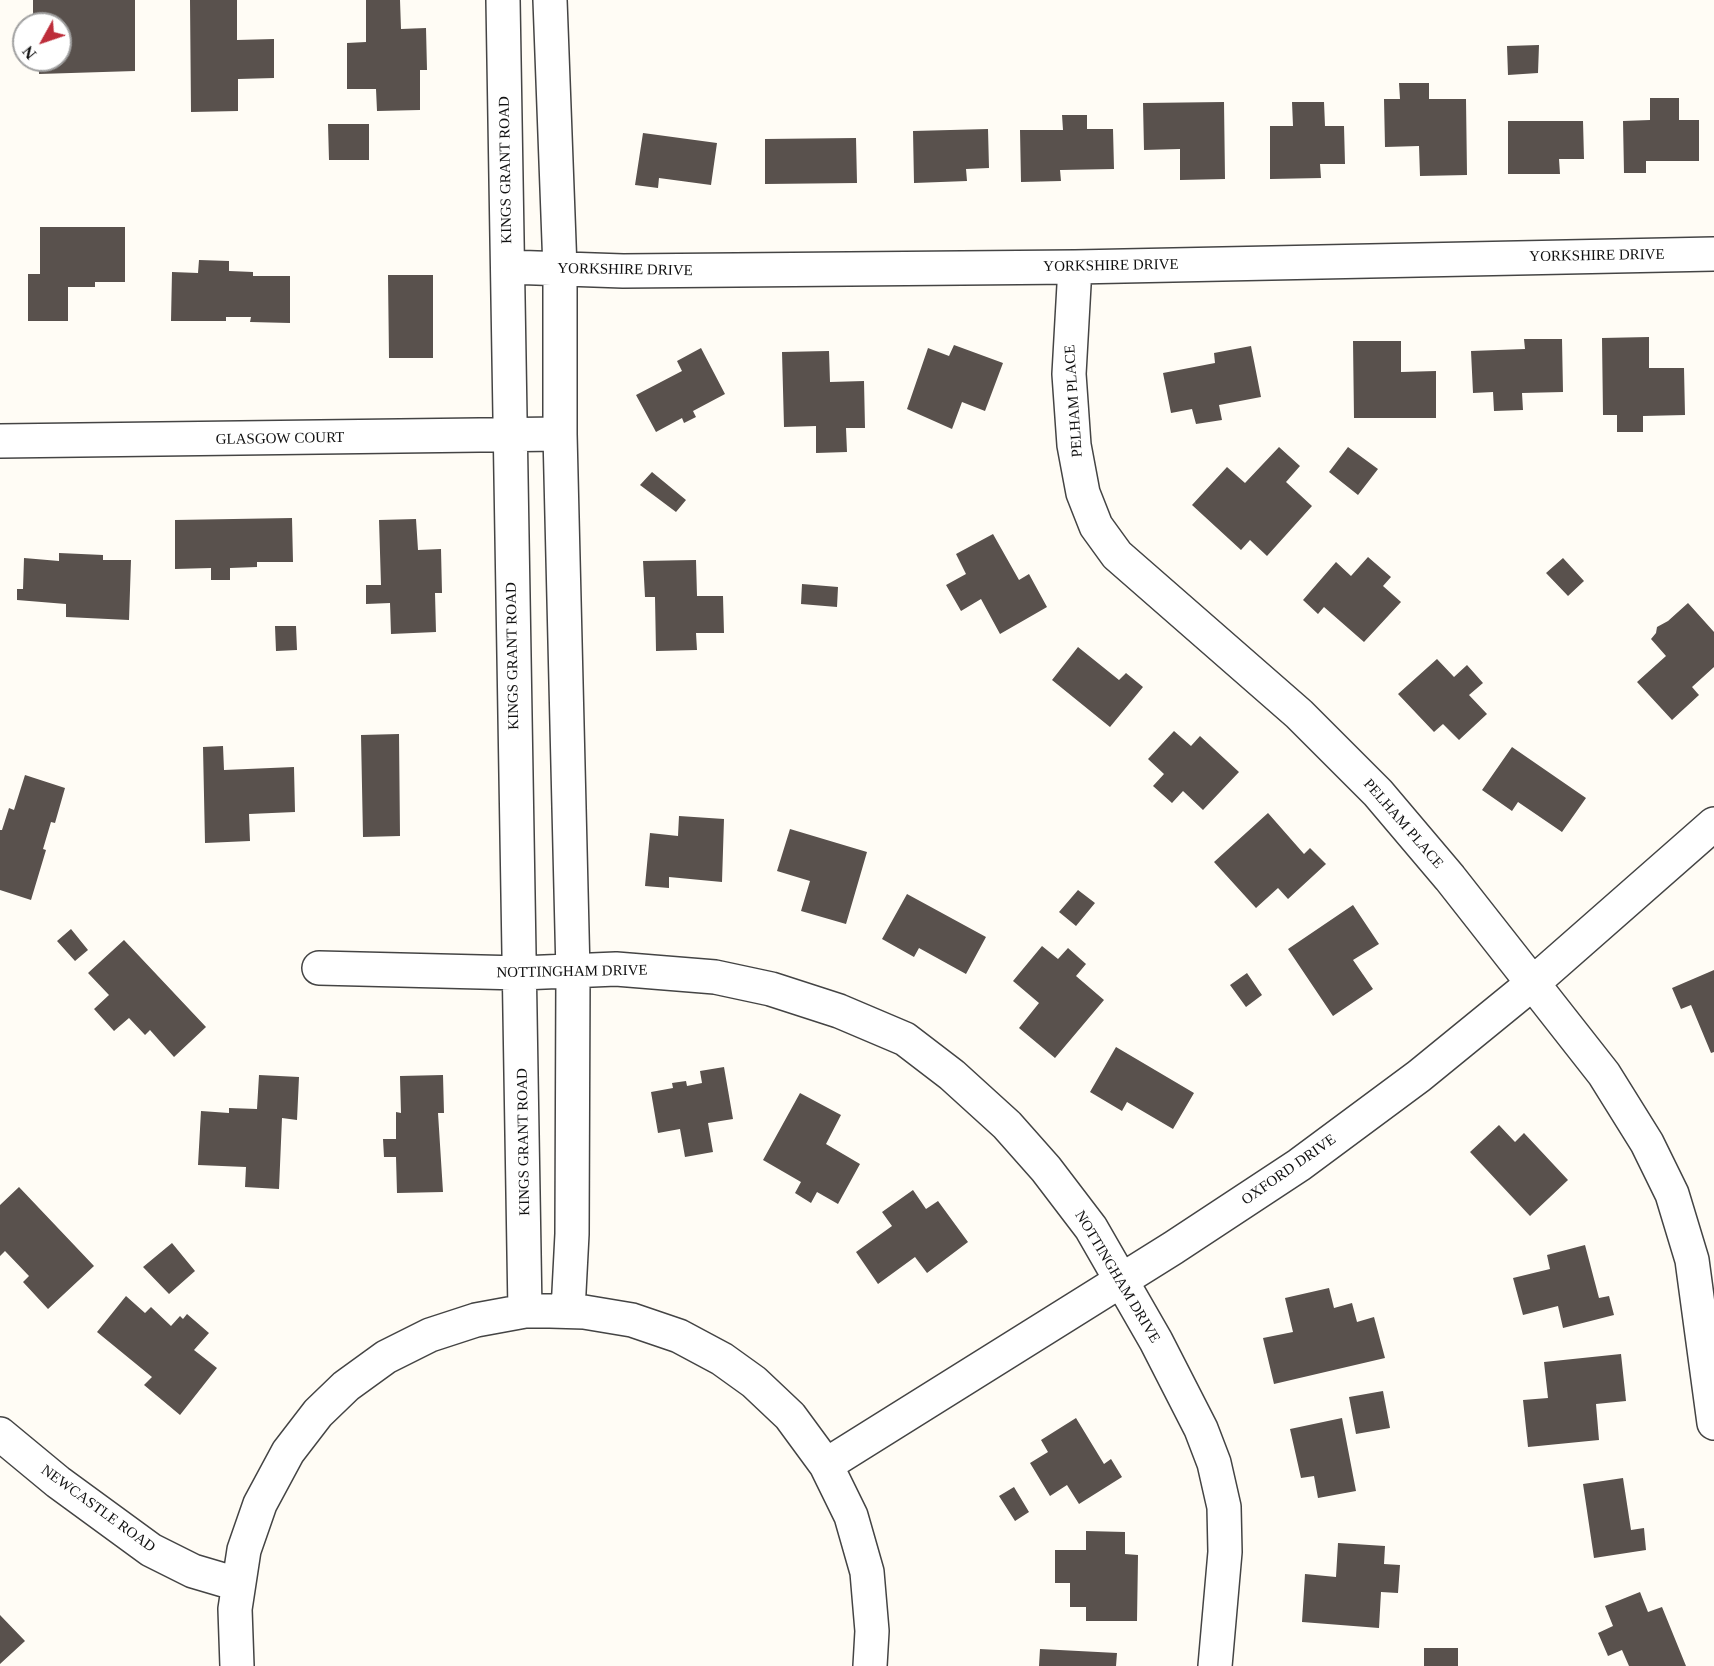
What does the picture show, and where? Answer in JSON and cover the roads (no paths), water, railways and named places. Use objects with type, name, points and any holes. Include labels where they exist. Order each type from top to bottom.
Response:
[{"type":"street","name":"KINGS GRANT ROAD","points":[[503,0],[525,1311]]},
{"type":"street","points":[[550,0],[560,269],[560,434],[573,973],[572,1234],[568,1311]]},
{"type":"street","name":"YORKSHIRE DRIVE","points":[[508,267],[623,272],[1075,267],[1714,254]]},
{"type":"street","name":"PELHAM PLACE","points":[[1075,267],[1069,374],[1074,445],[1083,493],[1096,526],[1117,555],[1299,714],[1378,793],[1450,878],[1604,1074],[1647,1143],[1672,1194],[1692,1260],[1714,1423]]},
{"type":"street","name":"GLASGOW COURT","points":[[0,441],[560,434]]},
{"type":"street","name":"OXFORD DRIVE","points":[[826,1465],[1299,1165],[1419,1076],[1533,983],[1714,824]]},
{"type":"street","name":"NOTTINGHAM DRIVE","points":[[320,968],[520,973],[573,973],[616,969],[716,977],[771,989],[840,1011],[905,1039],[952,1075],[1006,1125],[1091,1228],[1122,1279],[1196,1419],[1214,1463],[1224,1507],[1225,1552],[1215,1666]]},
{"type":"street","points":[[237,1666],[235,1609],[244,1550],[260,1504],[282,1462],[318,1413],[346,1386],[386,1357],[430,1335],[476,1320],[525,1311],[568,1311],[632,1320],[679,1336],[722,1359],[754,1382],[790,1416],[826,1465],[851,1516],[867,1572],[872,1631],[870,1666]]},
{"type":"street","name":"NEWCASTLE ROAD","points":[[0,1434],[58,1482],[151,1550],[193,1571],[237,1584]]}]
